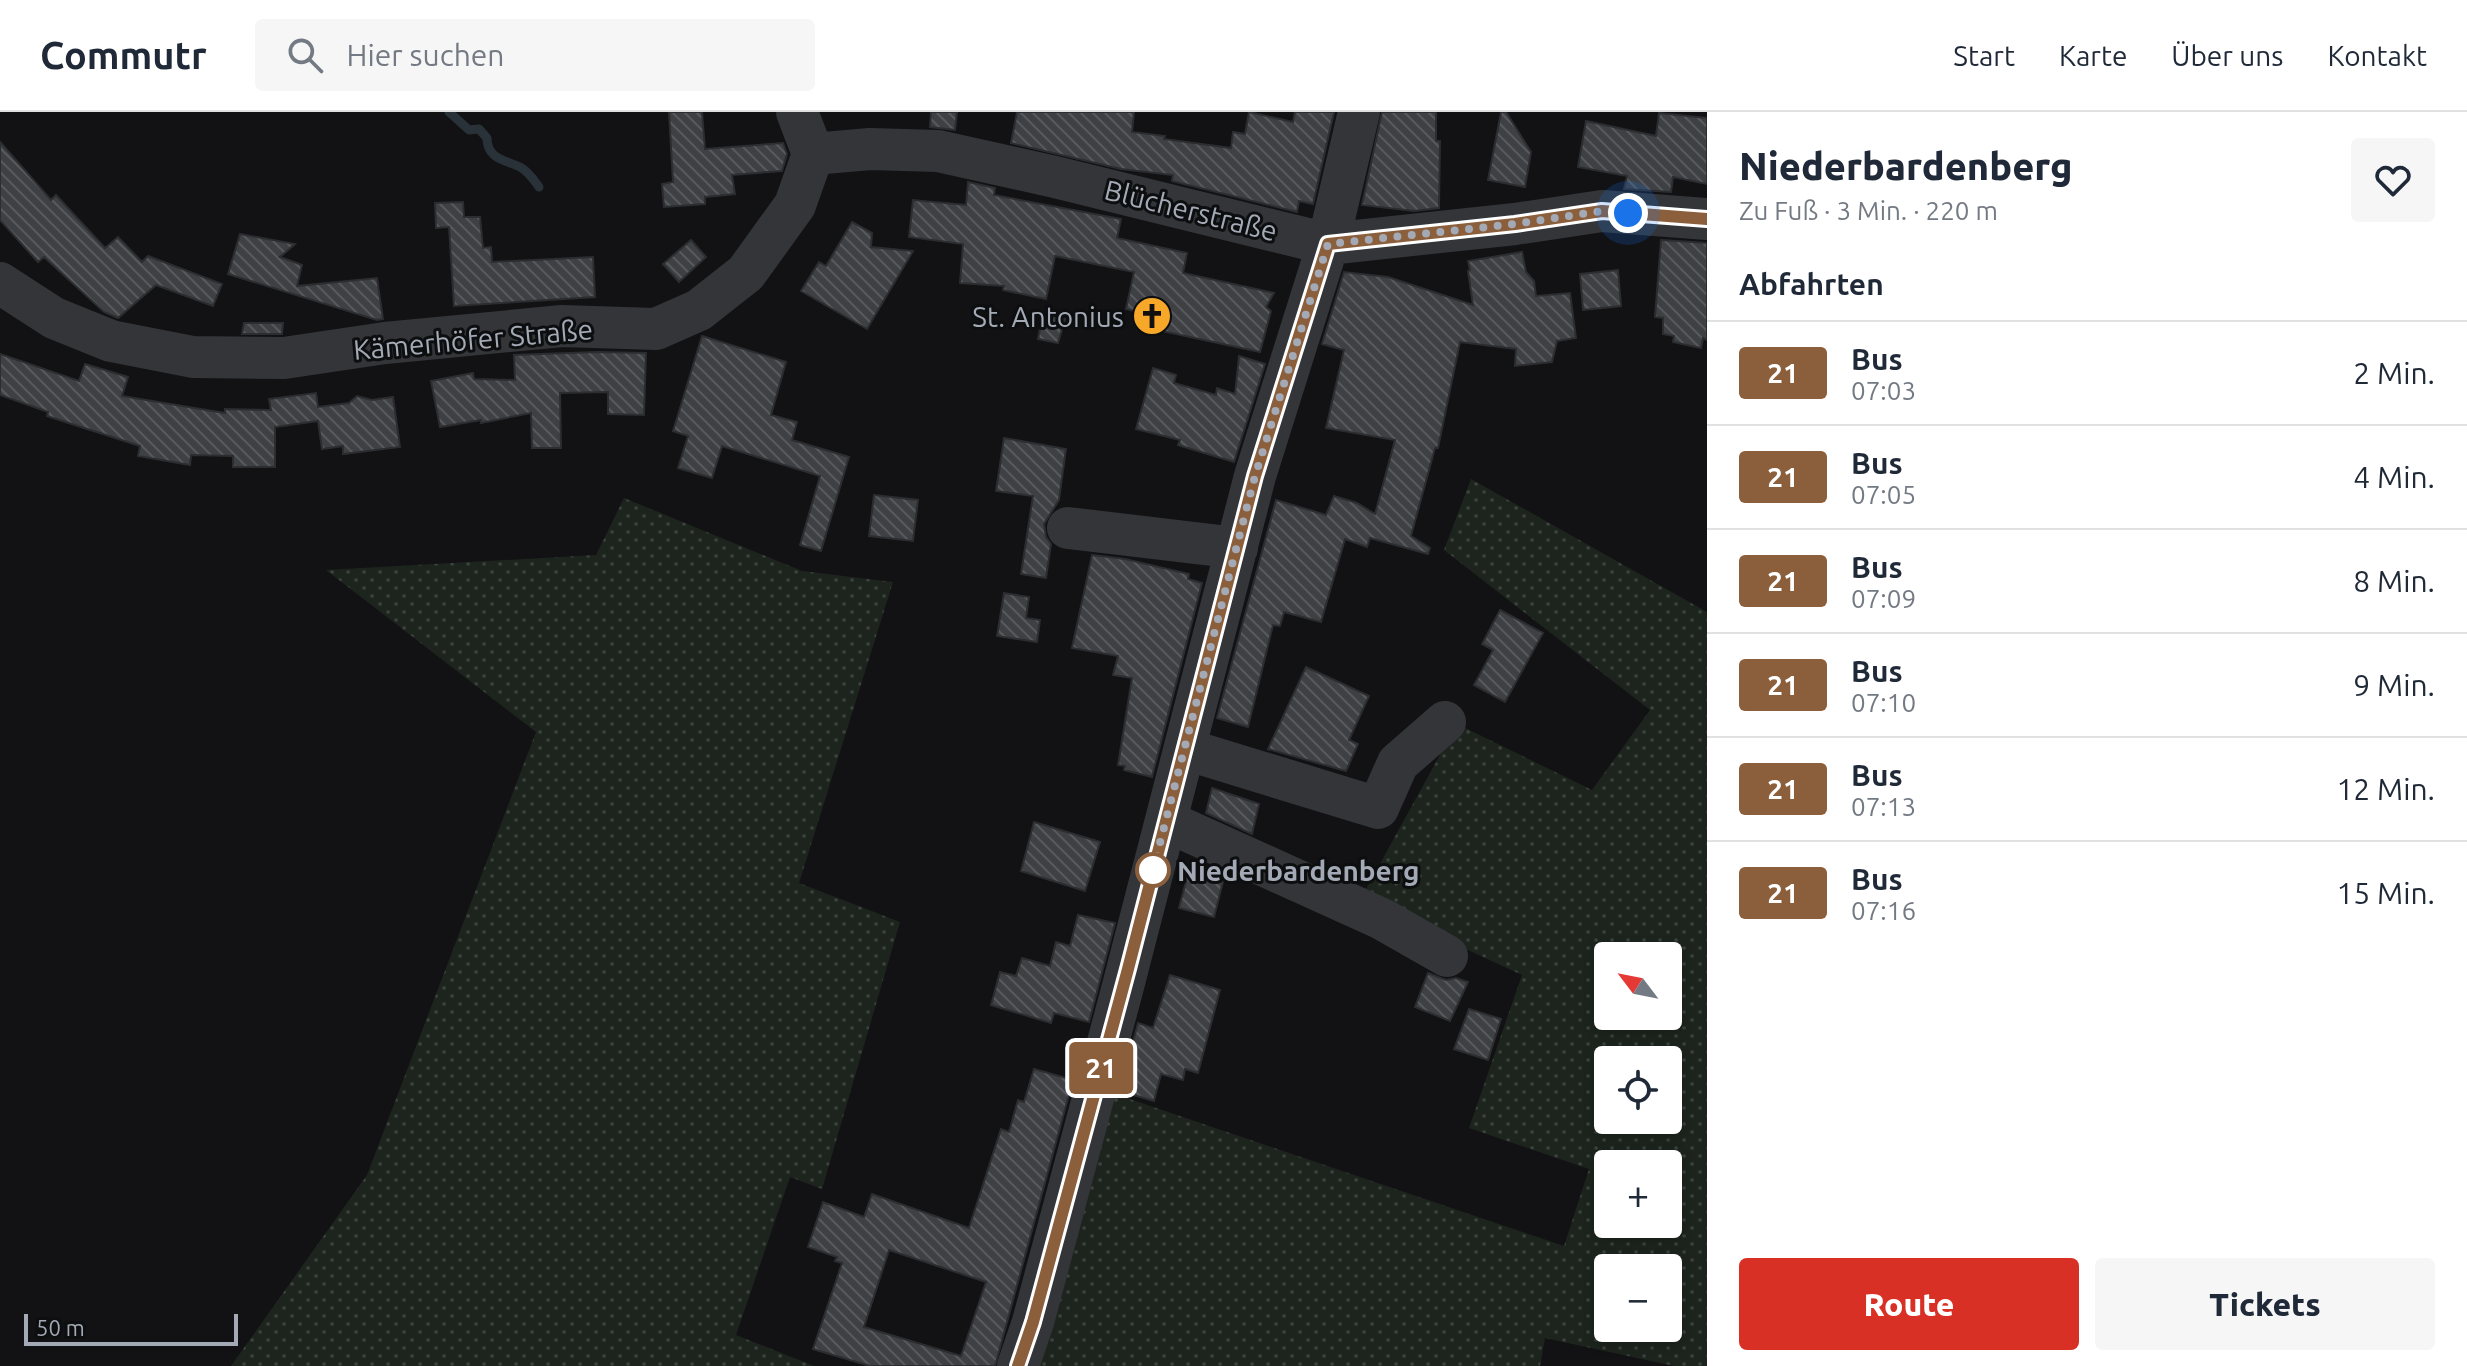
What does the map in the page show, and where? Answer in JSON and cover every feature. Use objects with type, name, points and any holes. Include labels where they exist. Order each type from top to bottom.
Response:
[{"type":"street","points":[[797,112],[813,154]]},
{"type":"street","points":[[1018,1366],[1041,1292],[1255,476],[1328,244],[1359,112]]},
{"type":"street","name":"Blücherstraße","points":[[813,154],[870,149],[938,151],[1328,244],[1515,224],[1602,211],[1707,219]]},
{"type":"street","name":"Kämerhöfer Straße","points":[[4,286],[54,318],[111,341],[193,357],[284,358],[385,343],[562,326],[656,329],[699,310],[746,273],[795,205],[813,154]]},
{"type":"street","points":[[1068,528],[1237,548]]},
{"type":"street","points":[[1185,749],[1378,808],[1398,763],[1445,722]]},
{"type":"street","points":[[1166,821],[1382,919],[1447,956]]},
{"type":"shaded area","points":[[1471,479],[1707,612],[1707,1366],[1674,1366],[1545,1338],[1540,1366],[1033,1366],[1112,1093],[1564,1246],[1589,1169],[1469,1128],[1522,975],[1360,900],[1457,724],[1592,790],[1650,710],[1444,550]]},
{"type":"shaded area","points":[[624,498],[802,571],[893,582],[799,883],[900,922],[822,1189],[790,1177],[736,1335],[814,1366],[231,1366],[367,1175],[536,732],[326,570],[596,555]]},
{"type":"building","points":[[669,112],[702,112],[705,149],[783,143],[787,154],[782,171],[732,175],[735,194],[705,197],[705,204],[664,207],[662,184],[673,182]]},
{"type":"building","points":[[931,112],[957,112],[955,130],[930,127]]},
{"type":"building","points":[[1017,112],[1134,112],[1132,132],[1231,148],[1233,132],[1245,134],[1249,112],[1293,122],[1295,112],[1334,112],[1313,204],[1299,201],[1297,212],[1172,181],[1173,175],[1121,169],[1011,143]]},
{"type":"building","points":[[1382,112],[1436,112],[1436,141],[1440,141],[1439,208],[1414,211],[1362,205]]},
{"type":"building","points":[[1501,112],[1506,112],[1531,152],[1525,187],[1488,180]]},
{"type":"building","points":[[1659,113],[1707,118],[1707,184],[1673,177],[1671,192],[1624,189],[1627,176],[1578,167],[1586,121],[1656,136]]},
{"type":"building","points":[[0,142],[51,200],[56,195],[105,248],[118,237],[142,262],[148,256],[222,284],[213,306],[156,285],[118,318],[104,312],[44,257],[38,262],[0,220]]},
{"type":"building","points":[[968,182],[995,188],[994,195],[1121,219],[1117,238],[1187,253],[1183,273],[1274,293],[1266,307],[1271,311],[1260,352],[1148,328],[1149,323],[1139,321],[1140,312],[1126,309],[1134,272],[1055,256],[1046,299],[1003,290],[1004,286],[960,283],[963,244],[909,237],[913,200],[966,205]]},
{"type":"building","points":[[463,202],[464,217],[480,217],[483,248],[491,247],[492,262],[593,257],[595,297],[454,306],[449,227],[436,228],[435,203]]},
{"type":"building","points":[[852,222],[872,233],[871,247],[913,251],[867,329],[801,291],[819,262],[826,266]]},
{"type":"building","points":[[240,234],[295,244],[280,257],[302,265],[297,286],[377,278],[383,319],[377,320],[228,274]]},
{"type":"building","points":[[691,240],[706,257],[679,282],[663,264]]},
{"type":"building","points":[[1661,240],[1707,243],[1707,340],[1703,338],[1701,348],[1673,342],[1674,336],[1663,334],[1663,318],[1655,317]]},
{"type":"building","points":[[1522,252],[1526,272],[1534,281],[1536,296],[1570,293],[1576,338],[1557,341],[1552,362],[1515,366],[1516,349],[1460,342],[1438,448],[1435,448],[1411,536],[1430,548],[1428,554],[1370,538],[1367,547],[1345,539],[1321,622],[1284,612],[1280,626],[1273,625],[1248,727],[1217,718],[1276,500],[1326,515],[1334,496],[1357,503],[1375,514],[1395,440],[1326,428],[1344,350],[1322,344],[1344,272],[1388,277],[1473,305],[1468,261]]},
{"type":"building","points":[[1618,270],[1621,306],[1583,310],[1580,274]]},
{"type":"building","points":[[1043,314],[1065,319],[1058,343],[1038,339]]},
{"type":"building","points":[[244,323],[283,323],[282,334],[242,334]]},
{"type":"building","points":[[702,336],[786,362],[771,415],[797,422],[792,440],[849,457],[821,551],[800,545],[820,476],[722,446],[712,478],[678,468],[688,436],[673,431]]},
{"type":"building","points":[[646,353],[644,415],[608,414],[608,392],[560,393],[561,448],[532,448],[531,413],[440,427],[431,381],[473,373],[474,379],[515,380],[514,355]]},
{"type":"building","points":[[0,354],[79,381],[85,364],[128,377],[122,396],[225,413],[225,409],[271,410],[269,399],[316,393],[318,407],[349,403],[357,396],[372,400],[393,397],[400,447],[343,454],[343,446],[322,449],[318,421],[275,427],[275,467],[233,467],[233,456],[191,455],[190,465],[138,456],[140,446],[47,416],[48,412],[0,395]]},
{"type":"building","points":[[1239,356],[1265,364],[1234,462],[1178,445],[1180,440],[1136,429],[1153,368],[1176,375],[1174,383],[1216,395],[1217,388],[1235,394]]},
{"type":"building","points":[[1004,438],[1066,449],[1059,500],[1044,524],[1046,537],[1051,544],[1046,578],[1021,574],[1033,496],[996,491]]},
{"type":"building","points":[[874,495],[918,500],[913,541],[869,536]]},
{"type":"building","points":[[1092,555],[1125,559],[1189,574],[1188,579],[1202,583],[1152,777],[1124,770],[1125,766],[1118,765],[1132,678],[1113,675],[1118,656],[1072,648]]},
{"type":"building","points":[[1004,593],[1029,597],[1026,618],[1040,620],[1037,642],[997,636]]},
{"type":"building","points":[[1500,610],[1543,633],[1505,702],[1474,685],[1493,650],[1482,644]]},
{"type":"building","points":[[1306,667],[1369,696],[1349,740],[1358,744],[1346,771],[1268,749]]},
{"type":"building","points":[[1212,788],[1259,804],[1252,834],[1206,813]]},
{"type":"building","points":[[1034,822],[1100,842],[1085,891],[1021,871]]},
{"type":"building","points":[[1191,862],[1225,874],[1214,917],[1179,908]]},
{"type":"building","points":[[1078,915],[1115,923],[1089,1022],[1054,1013],[1051,1023],[991,1005],[1000,972],[1016,976],[1022,958],[1050,966],[1056,942],[1070,946]]},
{"type":"building","points":[[1428,973],[1446,980],[1456,978],[1468,982],[1450,1021],[1415,1007]]},
{"type":"building","points":[[1170,975],[1220,990],[1198,1073],[1185,1069],[1183,1080],[1161,1074],[1154,1101],[1120,1091],[1138,1023],[1153,1028]]},
{"type":"building","points":[[1469,1009],[1501,1019],[1488,1060],[1454,1049]]},
{"type":"building","points":[[1034,1069],[1073,1080],[995,1366],[870,1366],[813,1349],[842,1263],[835,1261],[837,1257],[808,1247],[823,1202],[864,1217],[872,1194],[969,1228],[1001,1129],[1009,1132],[1018,1100],[1024,1102]],"holes":[[[889,1250],[986,1282],[961,1356],[864,1327]]]},
{"type":"waterway","points":[[449,112],[469,130],[479,129],[487,138],[493,155],[523,169],[539,187]]},
{"type":"bus line","name":"21","points":[[1018,1366],[1033,1322],[1121,994],[1255,476],[1328,244],[1515,224],[1602,211],[1707,219]]},
{"type":"place","name":"St. Antonius","points":[[1152,316]]},
{"type":"place","name":"Niederbardenberg","points":[[1153,870]]},
{"type":"route","points":[[1153,870],[1255,476],[1328,244],[1515,224],[1602,211],[1628,213]]}]
